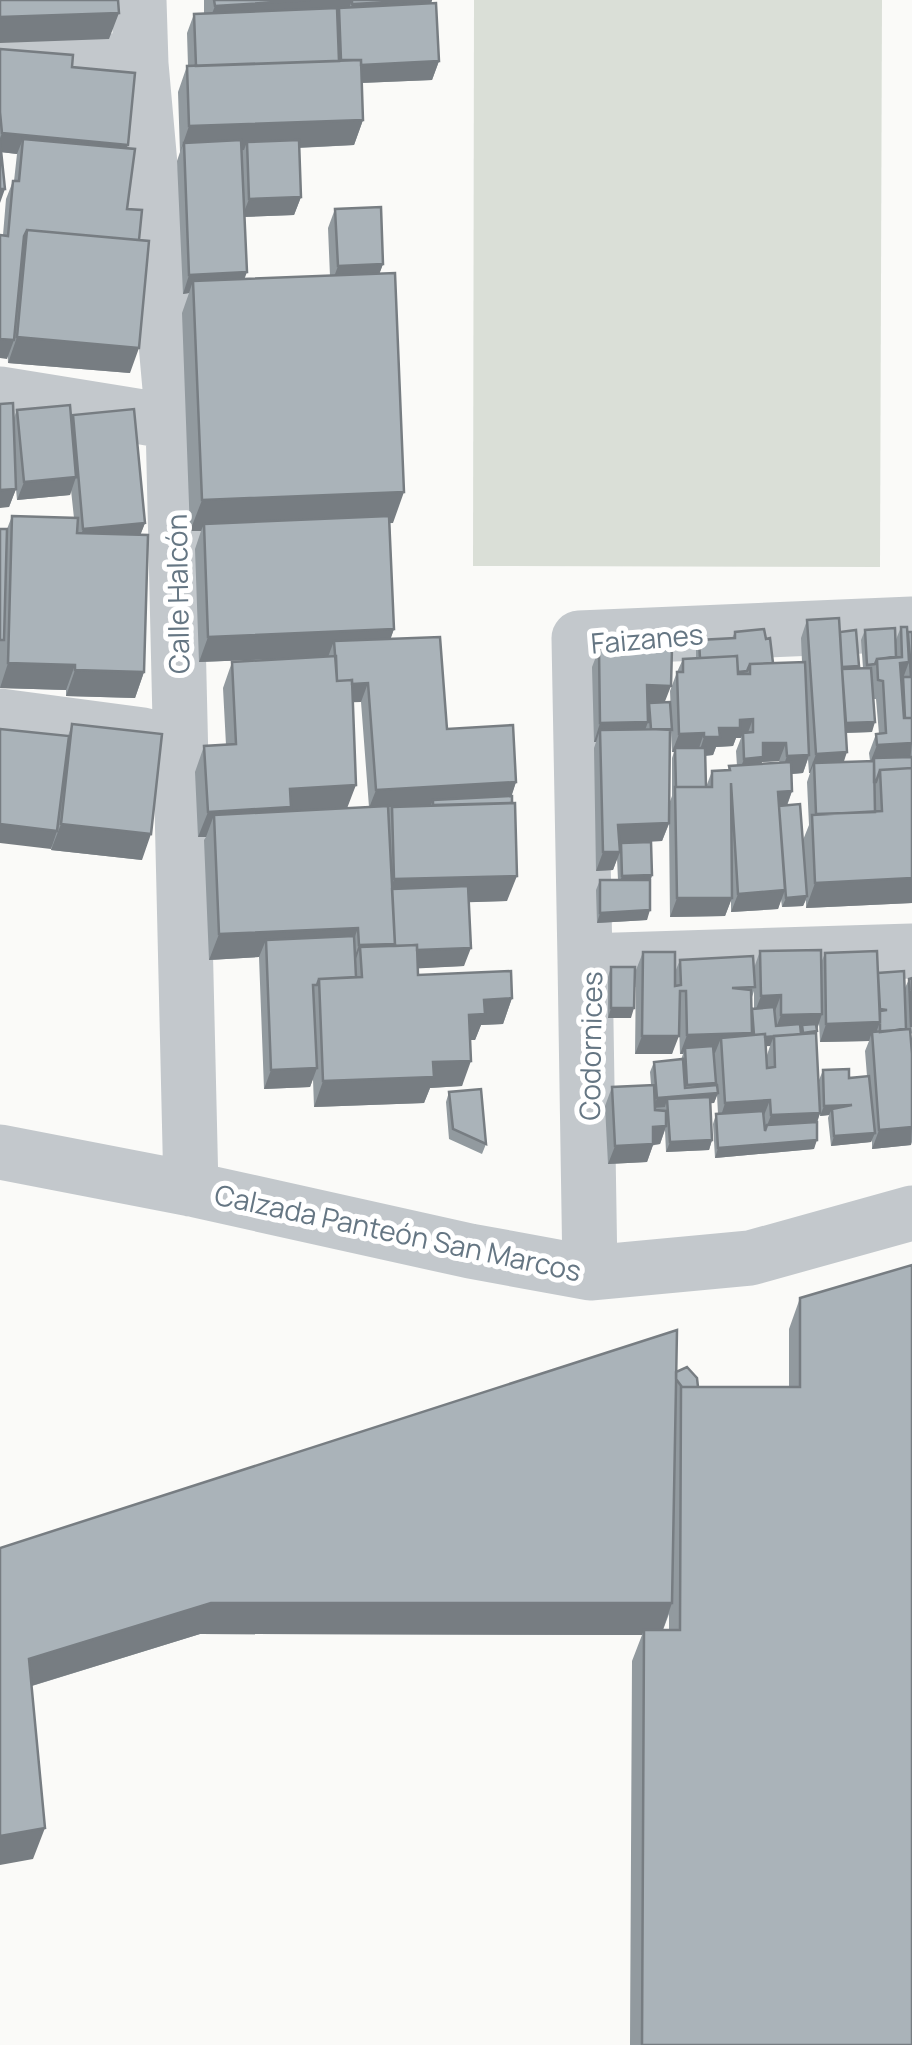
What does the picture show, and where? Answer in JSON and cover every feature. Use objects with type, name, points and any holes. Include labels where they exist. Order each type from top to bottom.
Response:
[{"type":"street","name":"Calle Halcón","points":[[138,0],[173,422],[191,1189]]},
{"type":"street","points":[[0,49],[141,64]]},
{"type":"street","points":[[0,394],[173,422]]},
{"type":"street","name":"Faizanes","points":[[586,961],[580,638],[912,624]]},
{"type":"street","points":[[0,716],[181,740]]},
{"type":"street","name":"Codornices","points":[[590,1273],[586,961],[912,951]]},
{"type":"street","name":"Calzada Panteón San Marcos","points":[[0,1152],[590,1273],[750,1258],[912,1212]]},
{"type":"shaded area","points":[[474,0],[882,0],[880,567],[473,566]]},
{"type":"building","points":[[0,0],[118,0],[119,13],[0,17]]},
{"type":"building","points":[[214,0],[310,0],[215,6]]},
{"type":"building","points":[[352,0],[432,0],[352,4]]},
{"type":"building","points":[[436,3],[439,61],[361,65],[361,60],[341,60],[339,8]]},
{"type":"building","points":[[337,8],[339,61],[196,66],[194,14]]},
{"type":"building","points":[[0,49],[73,55],[72,67],[135,73],[128,145],[2,133]]},
{"type":"building","points":[[361,60],[363,120],[189,126],[187,66]]},
{"type":"building","points":[[23,139],[135,149],[127,209],[142,210],[139,240],[27,230],[14,340],[0,339],[0,235],[8,236],[13,181],[19,181]]},
{"type":"building","points":[[241,140],[247,272],[189,275],[184,143]]},
{"type":"building","points":[[299,140],[301,197],[249,199],[247,142]]},
{"type":"building","points":[[0,141],[5,189],[0,189]]},
{"type":"building","points":[[381,207],[383,264],[338,266],[335,209]]},
{"type":"building","points":[[27,230],[149,241],[139,348],[17,337]]},
{"type":"building","points":[[395,273],[404,492],[202,500],[193,281]]},
{"type":"building","points":[[13,403],[16,489],[0,490],[0,404]]},
{"type":"building","points":[[70,405],[76,477],[24,482],[17,410]]},
{"type":"building","points":[[134,409],[145,523],[83,529],[73,415]]},
{"type":"building","points":[[12,516],[78,518],[77,533],[148,535],[144,672],[8,663]]},
{"type":"building","points":[[389,516],[394,629],[208,637],[204,524]]},
{"type":"building","points":[[0,529],[7,529],[4,640],[0,640]]},
{"type":"building","points":[[839,618],[847,752],[816,754],[807,620]]},
{"type":"building","points":[[901,627],[907,627],[909,662],[900,663],[904,718],[912,718],[912,743],[877,745],[876,734],[886,733],[883,681],[878,680],[877,659],[902,657]]},
{"type":"building","points":[[895,628],[896,657],[877,659],[875,664],[867,665],[865,630]]},
{"type":"building","points":[[764,629],[766,639],[770,638],[773,663],[750,664],[747,671],[738,672],[737,656],[700,658],[699,640],[735,638],[735,632]]},
{"type":"building","points":[[856,630],[859,666],[842,667],[840,632]]},
{"type":"building","points":[[908,632],[912,632],[912,718],[905,718],[903,677],[911,677]]},
{"type":"building","points":[[440,637],[447,729],[513,725],[516,782],[376,790],[368,683],[337,681],[334,641]]},
{"type":"building","points":[[672,648],[671,686],[647,685],[648,722],[600,723],[599,649]]},
{"type":"building","points":[[336,656],[337,681],[352,680],[356,785],[290,789],[291,807],[208,812],[204,746],[236,744],[232,662]]},
{"type":"building","points":[[737,656],[738,674],[750,674],[750,664],[805,662],[809,755],[787,756],[786,743],[763,743],[763,757],[744,759],[743,733],[753,732],[753,719],[740,720],[740,728],[719,728],[720,737],[679,734],[677,672],[683,672],[683,659]]},
{"type":"building","points":[[871,668],[875,722],[846,723],[842,669]]},
{"type":"building","points":[[670,702],[672,730],[651,729],[649,703]]},
{"type":"building","points":[[72,724],[162,734],[151,834],[61,824]]},
{"type":"building","points":[[0,729],[69,736],[57,831],[0,824]]},
{"type":"building","points":[[670,729],[669,823],[618,825],[620,852],[603,852],[600,730]]},
{"type":"building","points":[[675,748],[705,748],[706,787],[676,787]]},
{"type":"building","points":[[912,757],[912,768],[880,770],[874,782],[874,758]]},
{"type":"building","points":[[874,761],[875,812],[816,814],[814,763]]},
{"type":"building","points":[[791,762],[792,791],[778,792],[785,890],[738,894],[731,783],[732,898],[677,898],[675,787],[712,787],[712,771],[730,770],[729,766]]},
{"type":"building","points":[[912,768],[912,878],[815,883],[812,815],[882,811],[880,770]]},
{"type":"building","points":[[512,796],[512,803],[433,805],[433,800]]},
{"type":"building","points":[[515,803],[517,876],[394,879],[392,807]]},
{"type":"building","points":[[800,804],[807,896],[786,898],[779,806]]},
{"type":"building","points":[[388,806],[395,944],[359,945],[358,928],[219,934],[214,815]]},
{"type":"building","points":[[651,842],[652,875],[622,876],[621,843]]},
{"type":"building","points":[[600,880],[650,880],[650,910],[600,913]]},
{"type":"building","points":[[468,886],[471,948],[417,950],[417,945],[395,946],[392,889]]},
{"type":"building","points":[[354,936],[356,977],[319,979],[313,985],[317,1068],[271,1070],[266,940]]},
{"type":"building","points":[[417,945],[418,975],[511,971],[512,998],[484,1000],[485,1014],[469,1015],[471,1061],[433,1062],[434,1077],[323,1081],[319,979],[362,977],[360,947]]},
{"type":"building","points":[[821,950],[822,1014],[781,1015],[781,995],[761,996],[760,951]]},
{"type":"building","points":[[877,951],[880,1022],[826,1024],[825,953]]},
{"type":"building","points":[[643,952],[675,952],[675,986],[681,985],[680,960],[753,956],[755,987],[732,988],[751,990],[752,1033],[687,1035],[686,991],[680,991],[679,1036],[642,1036]]},
{"type":"building","points":[[611,967],[635,967],[634,1008],[611,1008]]},
{"type":"building","points":[[904,971],[906,1029],[880,1032],[880,1011],[887,1010],[880,1009],[878,973]]},
{"type":"building","points":[[912,978],[912,1026],[911,1026],[909,979]]},
{"type":"building","points":[[774,1007],[776,1026],[800,1024],[801,1034],[754,1035],[752,1009]]},
{"type":"building","points":[[816,1024],[817,1031],[803,1033],[802,1025]]},
{"type":"building","points":[[910,1029],[912,1127],[879,1130],[872,1032]]},
{"type":"building","points":[[816,1033],[820,1113],[771,1115],[770,1100],[725,1103],[721,1038],[765,1034],[767,1068],[775,1067],[774,1036]]},
{"type":"building","points":[[713,1046],[716,1083],[687,1085],[685,1048]]},
{"type":"building","points":[[683,1059],[685,1088],[717,1085],[718,1093],[657,1098],[654,1062]]},
{"type":"building","points":[[849,1069],[849,1078],[869,1076],[875,1133],[834,1136],[832,1109],[852,1105],[824,1106],[823,1070]]},
{"type":"building","points":[[654,1085],[655,1110],[666,1111],[666,1126],[653,1127],[653,1144],[615,1146],[612,1087]]},
{"type":"building","points":[[481,1089],[486,1144],[453,1129],[449,1092]]},
{"type":"building","points":[[710,1097],[712,1140],[670,1142],[667,1099]]},
{"type":"building","points":[[763,1111],[765,1131],[767,1125],[817,1122],[817,1140],[718,1148],[716,1114]]},
{"type":"building","points":[[912,1265],[912,2045],[642,2045],[644,1630],[680,1630],[681,1387],[800,1387],[800,1298]]},
{"type":"building","points":[[677,1330],[672,1603],[211,1603],[29,1659],[45,1828],[0,1836],[0,1548]]},
{"type":"building","points":[[687,1367],[697,1378],[698,1387],[682,1387],[676,1379],[676,1372]]}]
